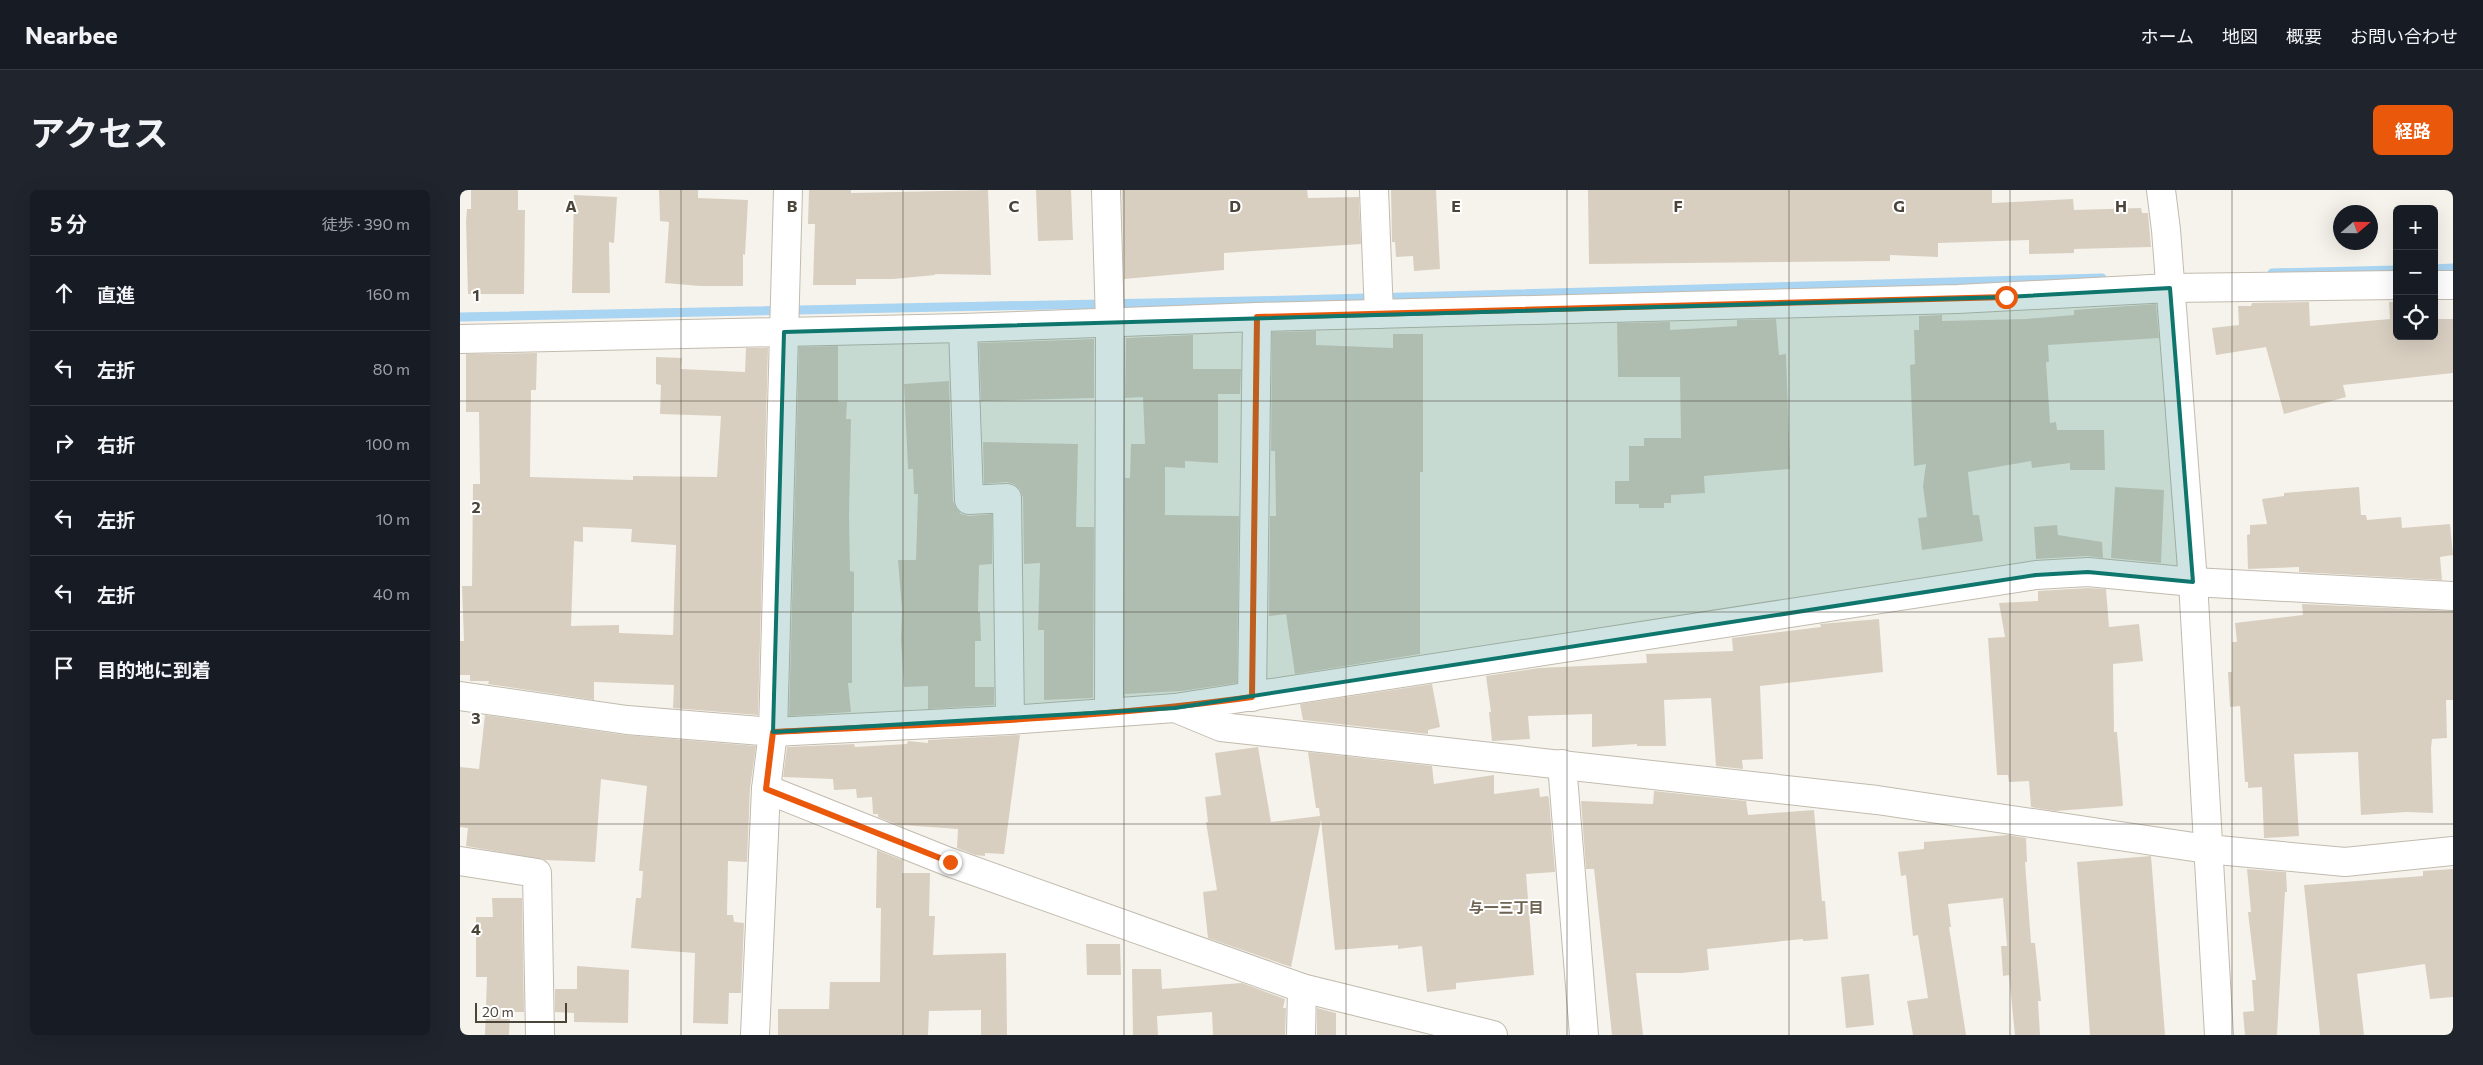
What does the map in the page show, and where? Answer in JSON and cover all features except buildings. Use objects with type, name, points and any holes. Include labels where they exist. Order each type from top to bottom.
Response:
[{"type":"street","points":[[755,1035],[766,789],[773,732],[788,190]]},
{"type":"street","points":[[1106,190],[1110,322],[1109,712]]},
{"type":"street","points":[[1374,190],[1379,314]]},
{"type":"street","points":[[2161,190],[2192,582],[2219,1035]]},
{"type":"street","points":[[460,339],[963,328],[1257,317],[2006,297],[2170,288],[2393,285]]},
{"type":"street","points":[[2438,285],[2453,285]]},
{"type":"street","points":[[1252,697],[1257,317]]},
{"type":"street","points":[[963,328],[969,500],[1007,498],[1010,720]]},
{"type":"street","points":[[460,696],[627,720],[773,732],[1010,720],[1175,708],[2036,575],[2088,572],[2192,582],[2453,596]]},
{"type":"street","points":[[1175,708],[1221,728],[1877,800],[2207,849],[2345,862],[2453,851]]},
{"type":"street","points":[[1562,764],[1584,1035]]},
{"type":"street","points":[[766,789],[950,862],[1302,988],[1493,1035]]},
{"type":"street","points":[[460,861],[538,873],[540,1035]]},
{"type":"street","points":[[1301,1035],[1302,988]]},
{"type":"highlighted area","points":[[2170,288],[2193,582],[2088,572],[2036,575],[1175,708],[773,732],[784,332],[2006,297]]},
{"type":"waterway","points":[[2438,269],[2453,268]]},
{"type":"waterway","points":[[2272,273],[2393,270]]},
{"type":"waterway","points":[[460,317],[1293,300],[2102,278]]},
{"type":"district","name":"与一三丁目","points":[[1506,908]]},
{"type":"route","points":[[950,862],[766,789],[773,732],[1010,720],[1175,708],[1252,697],[1257,317],[2006,297]]}]
